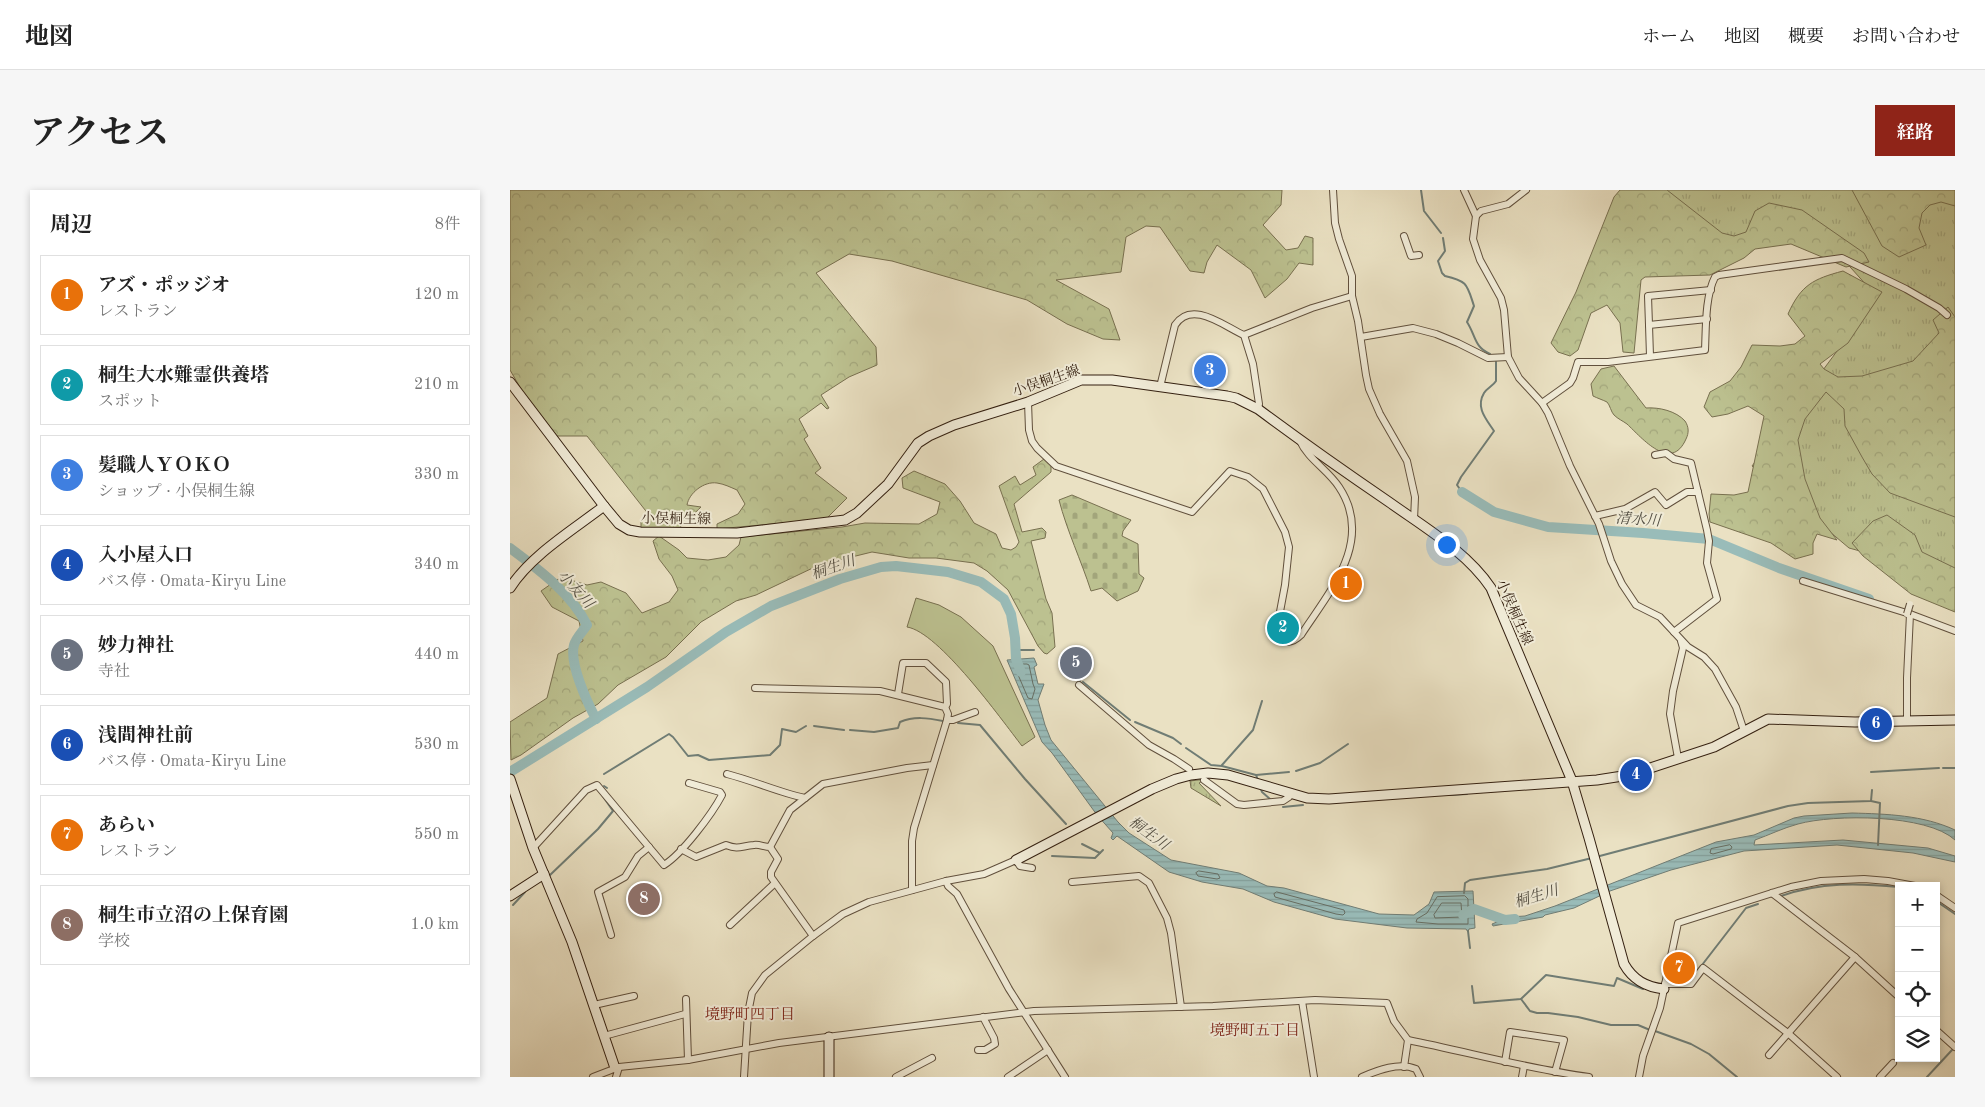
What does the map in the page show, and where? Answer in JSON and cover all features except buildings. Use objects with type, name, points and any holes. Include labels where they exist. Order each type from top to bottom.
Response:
[{"type":"main road","name":"小俣桐生線","points":[[510,382],[604,506],[624,528],[640,532],[737,533],[841,522],[858,513],[872,500],[888,484],[918,444],[930,436],[954,424],[1028,402],[1081,380],[1112,380],[1227,396],[1236,398],[1258,409],[1473,564],[1491,588],[1572,781],[1622,957],[1630,974],[1648,986],[1664,987]]},
{"type":"main road","points":[[510,588],[531,563],[604,506]]},
{"type":"main road","points":[[1016,860],[1176,779],[1201,774],[1218,774],[1240,778],[1307,798],[1329,799],[1621,776],[1714,747],[1764,720],[1855,722],[1955,720]]},
{"type":"main road","points":[[510,779],[533,848],[572,942],[617,1071]]},
{"type":"main road","points":[[510,896],[544,874]]},
{"type":"main road","points":[[829,1037],[829,1077]]},
{"type":"street","points":[[1333,190],[1335,223],[1338,239],[1352,276],[1352,296],[1369,389],[1380,414],[1407,461],[1415,497],[1414,520]]},
{"type":"street","points":[[1464,190],[1476,216],[1473,240],[1480,260],[1501,298],[1504,310],[1508,357],[1520,378],[1542,403],[1600,524],[1611,561],[1628,594],[1636,605],[1660,617],[1688,647],[1704,656],[1715,669],[1736,707],[1744,731]]},
{"type":"street","points":[[1476,216],[1481,212],[1508,204],[1526,190]]},
{"type":"street","points":[[1404,236],[1411,256],[1419,255]]},
{"type":"street","points":[[1542,403],[1570,383],[1578,362],[1608,362],[1706,350],[1707,319],[1711,290],[1713,280],[1720,275],[1842,258],[1906,289],[1939,308],[1947,316]]},
{"type":"street","points":[[1650,356],[1648,296],[1711,290]]},
{"type":"street","points":[[1160,387],[1175,325],[1179,320],[1190,315],[1208,317],[1216,319],[1228,328],[1244,335],[1312,308],[1352,296]]},
{"type":"street","points":[[1649,325],[1707,319]]},
{"type":"street","points":[[1361,337],[1414,328],[1436,334],[1488,358],[1508,357]]},
{"type":"street","points":[[1244,335],[1253,364],[1259,404],[1258,409]]},
{"type":"street","points":[[1028,402],[1029,430],[1032,441],[1036,448],[1056,466],[1192,512],[1230,471],[1258,484],[1274,507],[1285,532],[1289,547],[1286,585],[1276,633],[1281,640],[1290,642],[1293,642],[1301,635],[1337,580],[1346,562],[1351,539],[1350,515],[1342,491],[1299,440]]},
{"type":"street","points":[[1655,455],[1666,453],[1674,459],[1689,462],[1709,540],[1707,563],[1716,599],[1674,632]]},
{"type":"street","points":[[1596,516],[1625,509],[1654,492],[1666,505],[1687,492],[1698,492]]},
{"type":"street","points":[[1803,581],[1908,614],[1955,632]]},
{"type":"street","points":[[1907,721],[1908,614],[1910,604]]},
{"type":"street","points":[[1678,758],[1670,714],[1673,691],[1683,648],[1681,640]]},
{"type":"street","points":[[898,694],[903,663],[926,663],[946,682],[947,704],[945,707],[948,714],[947,720],[913,832],[912,890]]},
{"type":"street","points":[[1079,685],[1149,745],[1174,758],[1189,769]]},
{"type":"street","points":[[755,688],[880,690],[945,707]]},
{"type":"street","points":[[947,720],[953,720],[975,712]]},
{"type":"street","points":[[770,847],[790,810],[823,784],[907,768],[934,765]]},
{"type":"street","points":[[727,774],[747,779],[776,791],[805,798]]},
{"type":"street","points":[[1204,780],[1228,799],[1240,804],[1283,801],[1289,797],[1290,793]]},
{"type":"street","points":[[533,848],[586,790],[597,785],[664,865],[681,849],[716,806],[722,794],[689,783]]},
{"type":"street","points":[[681,849],[696,857],[726,845],[735,848],[754,845],[770,847],[778,859],[771,874],[774,884],[813,936]]},
{"type":"street","points":[[611,935],[598,892],[625,877],[638,856],[649,847]]},
{"type":"street","points":[[744,1077],[750,1002],[756,985],[765,975],[843,914],[869,902],[946,881],[984,874],[1016,860],[1022,867],[1032,868]]},
{"type":"street","points":[[1072,882],[1139,876],[1149,883],[1167,918],[1171,933],[1181,1007]]},
{"type":"street","points":[[1639,1077],[1646,1047],[1660,1008],[1678,923],[1791,887],[1831,880],[1879,880],[1895,883]]},
{"type":"street","points":[[946,881],[948,886],[957,894],[1024,1012],[1065,1077]]},
{"type":"street","points":[[730,925],[774,884]]},
{"type":"street","points":[[1772,893],[1855,957],[1895,993]]},
{"type":"street","points":[[1940,898],[1955,908]]},
{"type":"street","points":[[1769,1055],[1855,957]]},
{"type":"street","points":[[1664,987],[1691,984],[1703,968],[1789,1034],[1837,1077]]},
{"type":"street","points":[[594,1005],[634,996]]},
{"type":"street","points":[[686,999],[688,1060]]},
{"type":"street","points":[[593,1077],[746,1048],[1024,1012],[1345,1000],[1387,1003],[1397,1026],[1408,1040],[1504,1062],[1589,1077]]},
{"type":"street","points":[[1302,1001],[1314,1077]]},
{"type":"street","points":[[604,1036],[685,1014]]},
{"type":"street","points":[[978,1050],[985,1050],[995,1044],[994,1038],[983,1017]]},
{"type":"street","points":[[1504,1062],[1510,1032],[1564,1040],[1555,1072]]},
{"type":"street","points":[[1940,1033],[1954,1042]]},
{"type":"street","points":[[1404,1067],[1408,1040]]},
{"type":"street","points":[[1008,1077],[1048,1050]]},
{"type":"street","points":[[896,1077],[932,1058]]},
{"type":"street","points":[[1880,1077],[1894,1063]]},
{"type":"street","points":[[1522,1077],[1524,1066]]},
{"type":"street","points":[[1362,1077],[1382,1069],[1404,1067],[1416,1069],[1420,1077]]},
{"type":"green space","points":[[510,190],[1282,190],[1281,205],[1263,225],[1286,250],[1298,248],[1305,236],[1313,238],[1313,265],[1299,263],[1287,279],[1265,298],[1251,270],[1217,245],[1207,262],[1204,273],[1190,271],[1160,227],[1146,226],[1126,237],[1121,272],[1056,280],[1109,309],[1120,340],[1103,339],[1067,324],[1027,300],[892,261],[849,254],[816,273],[876,347],[877,365],[849,377],[821,395],[829,408],[827,409],[821,403],[799,419],[808,436],[804,439],[821,468],[815,473],[847,498],[826,519],[717,529],[717,524],[738,514],[745,504],[737,490],[722,484],[712,483],[702,486],[691,496],[687,505],[701,507],[678,529],[641,528],[641,522],[649,515],[587,436],[556,436],[524,394],[510,370]]},
{"type":"green space","points":[[1620,190],[1667,190],[1722,233],[1734,236],[1746,232],[1755,211],[1769,203],[1802,210],[1864,253],[1869,262],[1846,267],[1791,244],[1755,249],[1744,258],[1710,275],[1645,277],[1641,280],[1634,353],[1623,352],[1620,323],[1607,305],[1591,313],[1578,350],[1570,356],[1558,352],[1551,343],[1576,292],[1614,197]]},
{"type":"green space","points":[[1641,190],[1955,190],[1955,577],[1849,548],[1752,466],[1877,297],[1825,239],[1677,244]]},
{"type":"green space","points":[[1852,190],[1955,190],[1955,206],[1941,202],[1930,205],[1922,213],[1919,228],[1926,245],[1899,257],[1882,246]]},
{"type":"green space","points":[[1843,271],[1882,292],[1848,343],[1820,364],[1824,369],[1838,377],[1862,376],[1913,361],[1939,333],[1933,320],[1948,307],[1955,317],[1955,517],[1890,493],[1872,474],[1845,426],[1844,409],[1826,392],[1805,419],[1798,440],[1805,479],[1820,518],[1837,540],[1817,534],[1813,543],[1813,554],[1795,559],[1771,543],[1710,522],[1711,494],[1734,495],[1748,492],[1764,416],[1748,406],[1728,414],[1712,417],[1704,407],[1710,392],[1730,381],[1741,367],[1752,345],[1780,346],[1795,344],[1805,336],[1788,314],[1793,304],[1803,290],[1816,280]]},
{"type":"green space","points":[[1614,366],[1646,408],[1667,410],[1685,421],[1688,434],[1680,449],[1673,453],[1656,450],[1627,424],[1617,418],[1607,402],[1593,396],[1591,384],[1601,369]]},
{"type":"green space","points":[[1044,459],[1051,465],[1051,472],[1014,504],[1022,532],[1042,528],[1046,532],[1045,538],[1031,541],[1046,599],[1052,613],[1055,647],[1047,654],[1038,646],[1008,590],[987,571],[974,563],[936,558],[909,558],[872,552],[819,565],[756,595],[736,601],[701,622],[666,657],[618,685],[598,704],[573,718],[511,760],[510,722],[547,698],[558,654],[583,641],[579,621],[552,607],[541,591],[561,577],[587,585],[601,582],[626,593],[642,613],[669,602],[678,590],[672,576],[659,559],[653,541],[659,536],[687,558],[708,560],[726,557],[739,545],[741,537],[865,523],[919,524],[937,514],[940,502],[903,488],[902,478],[914,471],[945,484],[960,501],[974,523],[996,534],[1002,548],[1011,550],[1019,542],[999,486],[1015,476],[1020,485],[1036,475],[1033,467]]},
{"type":"green space","points":[[1072,495],[1131,520],[1123,531],[1122,536],[1138,544],[1139,574],[1144,578],[1138,591],[1117,601],[1102,588],[1091,591],[1059,500]]},
{"type":"green space","points":[[1887,515],[1915,535],[1922,552],[1955,568],[1955,612],[1911,594],[1863,556],[1852,543],[1873,521]]},
{"type":"green space","points":[[916,598],[939,605],[961,617],[993,646],[1035,737],[1022,746],[969,678],[952,660],[936,644],[920,632],[907,627]]},
{"type":"green space","points":[[1206,779],[1199,783],[1221,806],[1191,788],[1190,781]]},
{"type":"water","points":[[1034,658],[1037,665],[1034,667],[1038,684],[1044,684],[1038,700],[1051,740],[1129,833],[1171,860],[1239,873],[1267,886],[1284,888],[1379,914],[1414,915],[1429,904],[1434,892],[1473,891],[1475,928],[1469,929],[1468,932],[1466,929],[1407,928],[1335,919],[1274,902],[1243,889],[1202,882],[1169,872],[1117,836],[1113,840],[1111,838],[1113,833],[1097,815],[1042,742],[1007,660]]},
{"type":"water","points":[[1852,813],[1892,815],[1930,821],[1955,830],[1955,840],[1942,831],[1924,825],[1880,818],[1856,818],[1798,824],[1755,840],[1754,845],[1843,840],[1928,848],[1955,856],[1955,862],[1913,853],[1837,845],[1744,851],[1671,870],[1610,891],[1574,908],[1543,917],[1493,926],[1492,924],[1509,917],[1525,916],[1555,906],[1716,842],[1754,835],[1794,818]]},
{"type":"waterway","name":"清水川","points":[[1421,190],[1424,211],[1441,233]]},
{"type":"waterway","name":"清水川","points":[[1443,238],[1445,251],[1438,261],[1442,273],[1466,285],[1474,306],[1467,322],[1478,344],[1490,354]]},
{"type":"waterway","name":"清水川","points":[[1462,492],[1457,485],[1461,477],[1494,431],[1483,414],[1481,404],[1484,393],[1496,381],[1496,362]]},
{"type":"waterway","name":"清水川","points":[[1462,492],[1494,512],[1548,527],[1709,539],[1779,568],[1869,599]]},
{"type":"waterway","name":"小友川","points":[[510,548],[553,582],[572,602],[587,625],[575,642],[573,653],[576,672],[596,719]]},
{"type":"waterway","name":"桐生川","points":[[510,772],[647,687],[726,632],[771,606],[840,579],[881,567],[896,566],[948,572],[981,582],[1004,599],[1011,614],[1016,659],[1021,672]]},
{"type":"waterway","points":[[1016,650],[1034,650]]},
{"type":"waterway","points":[[1064,668],[1067,667],[1080,680]]},
{"type":"waterway","points":[[1083,682],[1130,720]]},
{"type":"waterway","points":[[1222,765],[1253,730],[1262,701]]},
{"type":"waterway","points":[[850,730],[874,732],[898,728],[900,722],[916,718],[943,721]]},
{"type":"waterway","points":[[1135,722],[1173,738],[1181,744]]},
{"type":"waterway","points":[[958,723],[980,725],[1066,824]]},
{"type":"waterway","points":[[604,774],[669,734],[688,756],[698,755],[709,760],[770,755],[780,745],[782,729],[796,732],[806,726]]},
{"type":"waterway","points":[[814,726],[844,730]]},
{"type":"waterway","points":[[1296,771],[1320,763],[1348,744]]},
{"type":"waterway","points":[[1186,748],[1211,765],[1256,775],[1258,780]]},
{"type":"waterway","points":[[1871,772],[1939,768]]},
{"type":"waterway","points":[[1943,768],[1955,768]]},
{"type":"waterway","points":[[1256,775],[1289,772]]},
{"type":"waterway","points":[[1260,787],[1262,792],[1270,799]]},
{"type":"waterway","points":[[1596,857],[1788,806],[1808,803],[1871,801],[1872,790]]},
{"type":"waterway","points":[[1450,795],[1467,794]]},
{"type":"waterway","points":[[549,876],[598,829],[613,811],[602,795]]},
{"type":"waterway","points":[[1871,801],[1880,803],[1878,845]]},
{"type":"waterway","points":[[1283,807],[1303,805]]},
{"type":"waterway","points":[[1082,844],[1100,853]]},
{"type":"waterway","points":[[1052,856],[1095,858],[1103,850]]},
{"type":"waterway","points":[[1464,893],[1465,883],[1470,880],[1547,869],[1592,858]]},
{"type":"waterway","points":[[1781,896],[1796,891],[1825,886],[1895,887]]},
{"type":"waterway","points":[[513,905],[525,892]]},
{"type":"waterway","points":[[1702,965],[1746,908],[1758,904]]},
{"type":"waterway","points":[[1940,904],[1955,914]]},
{"type":"waterway","name":"桐生川","points":[[1463,915],[1474,909],[1505,920],[1515,919]]},
{"type":"waterway","points":[[1468,931],[1470,948]]},
{"type":"waterway","points":[[1472,986],[1474,1003],[1521,999],[1546,975],[1614,986],[1617,978],[1643,989]]},
{"type":"waterway","name":"桐生川","points":[[1521,999],[1530,1011],[1537,1013],[1578,1017],[1611,1025],[1638,1025],[1650,1030]]},
{"type":"waterway","name":"桐生川","points":[[1655,1031],[1691,1044],[1709,1054],[1737,1077]]},
{"type":"waterway","points":[[1927,1077],[1952,1050]]},
{"type":"place","name":"髪職人ＹＯＫＯ","points":[[1210,371]]},
{"type":"place","name":"アズ・ポッジオ","points":[[1346,584]]},
{"type":"place","name":"桐生大水難霊供養塔","points":[[1283,628]]},
{"type":"place","name":"妙力神社","points":[[1076,663]]},
{"type":"place","name":"浅間神社前","points":[[1876,724]]},
{"type":"place","name":"入小屋入口","points":[[1636,775]]},
{"type":"place","name":"桐生市立沼の上保育園","points":[[644,899]]},
{"type":"place","name":"あらい","points":[[1679,968]]},
{"type":"district","name":"境野町四丁目","points":[[750,1014]]},
{"type":"district","name":"境野町五丁目","points":[[1255,1030]]}]
